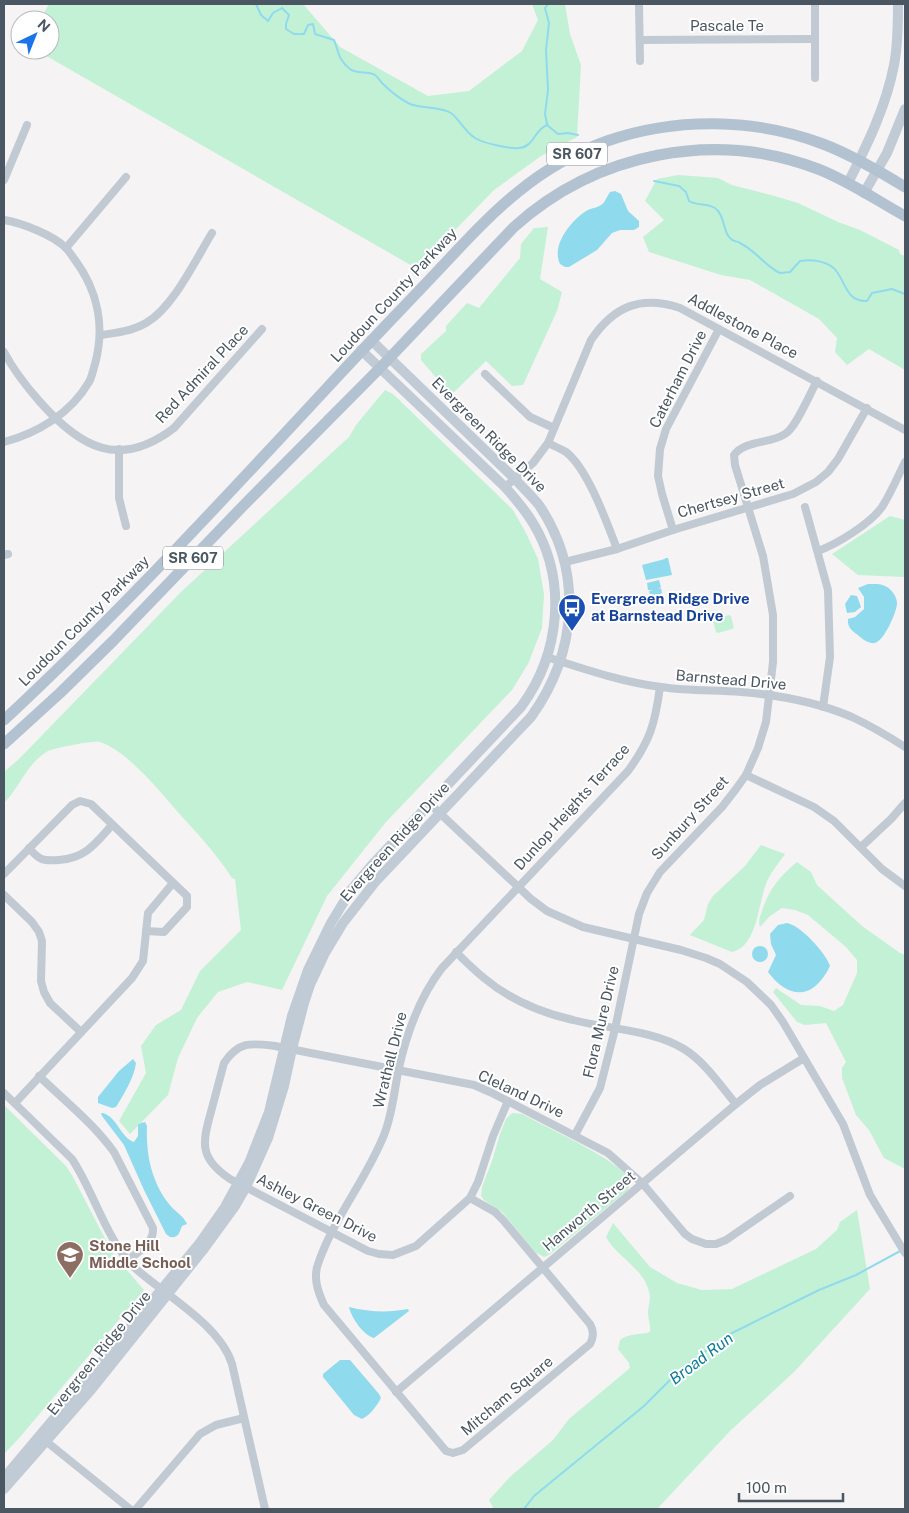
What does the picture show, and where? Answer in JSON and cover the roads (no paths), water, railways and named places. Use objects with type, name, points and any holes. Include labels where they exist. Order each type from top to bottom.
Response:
[{"type":"main road","name":"Loudoun County Parkway","points":[[4,720],[58,670],[152,576],[361,350],[488,217],[515,193],[554,166],[606,142],[627,135],[665,127],[729,124],[786,132],[822,143],[859,160],[905,187]]},
{"type":"main road","name":"SR 607","points":[[4,744],[113,641],[528,214],[556,194],[608,168],[650,156],[668,152],[706,149],[732,150],[786,159],[819,169],[848,183],[905,216]]},
{"type":"street","points":[[639,4],[640,61]]},
{"type":"street","points":[[815,4],[815,78]]},
{"type":"street","points":[[848,183],[881,113],[888,88],[894,65],[898,4]]},
{"type":"street","name":"Pascale Te","points":[[640,40],[814,39]]},
{"type":"street","points":[[864,193],[888,152],[905,109]]},
{"type":"street","points":[[4,180],[27,125]]},
{"type":"street","points":[[66,248],[126,177]]},
{"type":"street","points":[[4,220],[12,221],[48,236],[66,248],[87,277],[95,295],[101,335],[90,380],[80,396],[42,428],[4,442]]},
{"type":"street","points":[[101,335],[128,331],[146,323],[159,313],[173,297],[212,232]]},
{"type":"street","name":"Addlestone Place","points":[[505,487],[533,463],[548,443],[591,340],[606,321],[616,313],[639,303],[666,303],[687,311],[905,430]]},
{"type":"street","name":"Red Admiral Place","points":[[4,352],[12,367],[26,385],[55,418],[78,438],[100,449],[118,450],[137,448],[157,441],[174,428],[262,329]]},
{"type":"street","name":"Caterham Drive","points":[[673,530],[658,476],[660,449],[666,429],[719,329]]},
{"type":"street","name":"Evergreen Ridge Drive","points":[[4,1489],[164,1292],[242,1185],[269,1112],[304,1002],[325,953],[343,923],[376,881],[531,717],[549,689],[561,662],[567,636],[569,614],[569,590],[565,562],[548,521],[538,503],[372,340]]},
{"type":"street","name":"Evergreen Ridge Drive","points":[[288,1048],[300,990],[322,938],[342,904],[372,865],[521,707],[535,686],[547,658],[555,623],[556,606],[550,567],[541,538],[534,524],[517,500],[361,350]]},
{"type":"street","points":[[485,374],[530,417],[554,428]]},
{"type":"street","name":"Sunbury Street","points":[[634,939],[639,914],[647,893],[660,872],[722,807],[746,775],[758,748],[766,722],[770,695],[773,662],[773,615],[763,556],[735,465],[734,455],[741,449],[780,437],[790,430],[816,381]]},
{"type":"street","name":"Chertsey Street","points":[[565,562],[616,549],[793,494],[816,482],[838,459],[867,408]]},
{"type":"street","points":[[548,443],[566,453],[576,465],[598,502],[616,549]]},
{"type":"street","points":[[118,450],[119,498],[126,526]]},
{"type":"street","points":[[818,551],[840,540],[876,513],[882,506],[905,462]]},
{"type":"street","points":[[805,507],[829,597],[830,657],[823,707]]},
{"type":"street","name":"Barnstead Drive","points":[[547,658],[612,677],[660,687],[770,695],[797,700],[823,707],[866,724],[905,747]]},
{"type":"street","name":"Dunlop Heights Terrace","points":[[518,887],[628,771],[636,760],[651,733],[660,687]]},
{"type":"street","points":[[746,775],[814,807],[834,821],[882,869],[905,886]]},
{"type":"street","points":[[4,874],[72,805],[80,801],[91,804],[187,896],[187,907],[164,932],[146,931]]},
{"type":"street","points":[[861,847],[905,803]]},
{"type":"street","points":[[430,804],[518,887],[547,911],[583,927],[706,958],[720,964],[747,982],[779,1016],[804,1058],[842,1124],[874,1204],[905,1253]]},
{"type":"street","points":[[29,848],[37,858],[45,861],[71,859],[91,848],[112,825]]},
{"type":"street","points":[[15,1103],[38,1076],[132,978],[144,961],[148,914],[173,882]]},
{"type":"street","name":"Wrathall Drive","points":[[332,1233],[383,1137],[389,1121],[398,1071],[418,1005],[434,978],[456,952],[518,887]]},
{"type":"street","points":[[4,895],[32,922],[39,932],[42,941],[41,981],[50,1004],[81,1032]]},
{"type":"street","name":"Flora Mure Drive","points":[[575,1135],[600,1088],[634,939]]},
{"type":"street","points":[[456,952],[485,979],[526,1004],[555,1016],[655,1037],[673,1043],[685,1050],[710,1073],[736,1104]]},
{"type":"street","name":"Ashley Green Drive","points":[[288,1048],[254,1044],[242,1046],[231,1053],[224,1063],[204,1138],[207,1153],[214,1167],[242,1185],[332,1233],[368,1251],[379,1254],[393,1255],[416,1246],[470,1198],[478,1182],[493,1136],[508,1101]]},
{"type":"street","name":"Cleland Drive","points":[[288,1048],[474,1086],[508,1101],[608,1153],[642,1184],[685,1234],[692,1239],[706,1244],[716,1244],[726,1240],[790,1196]]},
{"type":"street","name":"Hanworth Street","points":[[396,1392],[736,1104],[760,1085],[804,1058]]},
{"type":"street","points":[[38,1076],[96,1129],[108,1144],[114,1152],[153,1228],[154,1236],[150,1242],[128,1260]]},
{"type":"street","points":[[4,1093],[72,1159],[84,1178],[116,1244],[128,1260],[211,1331],[224,1346],[232,1364],[265,1509]]},
{"type":"street","name":"Mitcham Square","points":[[332,1233],[316,1273],[318,1292],[324,1305],[446,1451],[458,1453],[562,1368],[590,1344],[593,1338],[593,1329],[499,1216],[470,1198]]},
{"type":"street","points":[[136,1509],[200,1434],[216,1425],[244,1418]]},
{"type":"street","points":[[43,1439],[130,1509]]},
{"type":"street","name":"Evergreen Ridge Drive","points":[[4,1478],[43,1439]]},
{"type":"water","points":[[615,191],[621,194],[628,211],[639,221],[639,227],[634,230],[620,230],[612,233],[597,250],[569,267],[560,264],[558,249],[569,227],[580,215],[598,207],[605,201],[610,192]]},
{"type":"water","points":[[668,558],[672,575],[646,580],[642,565]]},
{"type":"water","points":[[659,580],[661,587],[658,589],[661,588],[662,593],[657,596],[656,602],[652,603],[649,591],[653,590],[648,590],[647,583]]},
{"type":"water","points":[[868,584],[880,584],[887,587],[894,594],[897,601],[895,613],[889,626],[879,641],[875,643],[868,642],[862,638],[848,624],[848,619],[855,617],[864,609],[864,597],[858,588]]},
{"type":"water","points":[[851,595],[857,596],[861,607],[855,612],[847,613],[845,604]]},
{"type":"water","points":[[787,923],[799,929],[812,940],[830,966],[817,985],[809,990],[793,992],[776,981],[768,972],[776,955],[771,944],[770,934],[778,925]]},
{"type":"water","points":[[760,946],[766,948],[768,954],[766,960],[760,962],[754,960],[752,954],[754,948]]},
{"type":"water","points":[[133,1059],[136,1063],[133,1074],[116,1107],[112,1108],[98,1103],[98,1097],[119,1071]]},
{"type":"water","points":[[101,1113],[112,1119],[129,1140],[134,1142],[138,1136],[138,1125],[145,1122],[147,1126],[147,1147],[154,1177],[169,1204],[184,1218],[187,1224],[182,1226],[177,1236],[170,1237],[166,1234],[124,1145],[102,1116]]},
{"type":"water","points":[[349,1307],[378,1311],[408,1309],[409,1311],[374,1338],[358,1325]]},
{"type":"water","points":[[340,1360],[350,1360],[381,1398],[373,1410],[362,1419],[354,1415],[323,1377],[323,1374]]},
{"type":"waterway","points":[[256,4],[261,15],[268,21],[273,13],[282,8],[289,15],[286,29],[294,34],[304,34],[308,25],[313,24],[315,34],[334,40],[341,59],[350,69],[356,72],[375,75],[392,92],[410,104],[441,109],[451,113],[468,133],[479,140],[503,147],[524,147],[547,125],[558,134],[578,135]]},
{"type":"waterway","points":[[547,124],[545,114],[548,90],[546,50],[549,23],[545,8],[548,4]]},
{"type":"waterway","points":[[654,181],[679,186],[686,192],[689,201],[715,208],[721,215],[726,232],[731,239],[745,246],[780,273],[790,272],[800,261],[810,260],[825,263],[834,268],[851,295],[860,301],[867,301],[872,293],[892,289],[905,294]]},
{"type":"waterway","name":"Broad Run","points":[[524,1509],[534,1496],[644,1406],[679,1371],[726,1336],[819,1290],[856,1275],[902,1250]]},
{"type":"place","name":"Evergreen Ridge Drive at Barnstead Drive","points":[[572,632]]},
{"type":"place","name":"Stone Hill Middle School","points":[[70,1279]]}]
